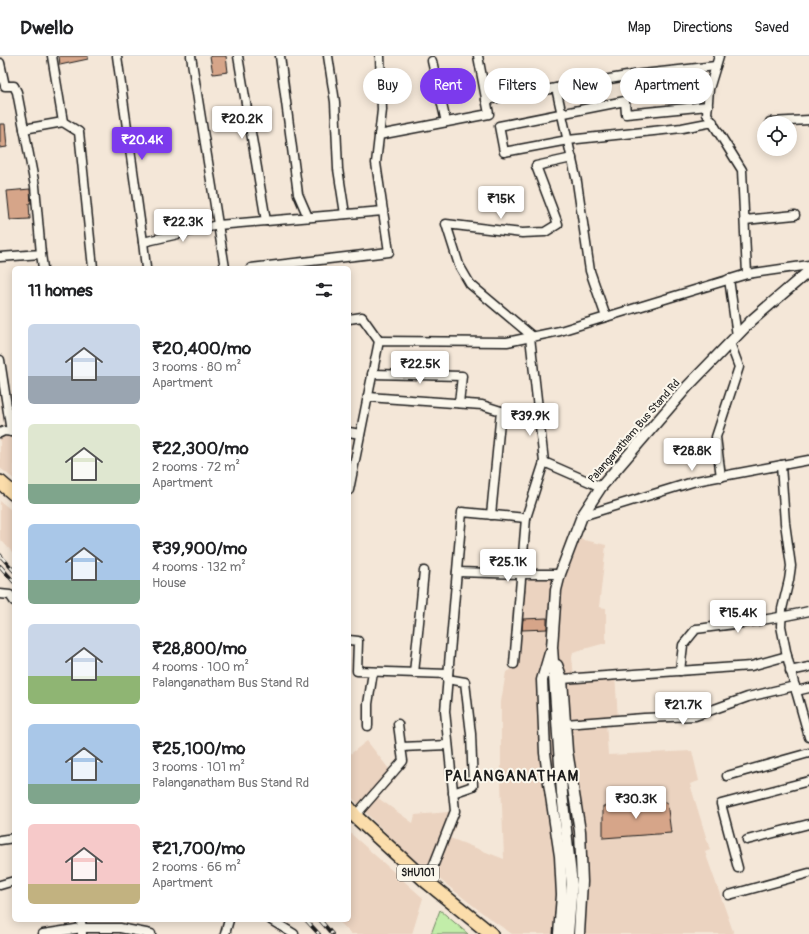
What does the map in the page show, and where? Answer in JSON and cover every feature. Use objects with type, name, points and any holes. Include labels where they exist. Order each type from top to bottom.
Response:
[{"type":"main road","points":[[0,482],[12,492]]},
{"type":"main road","name":"SHU101","points":[[352,812],[427,882],[491,934]]},
{"type":"street","points":[[52,56],[63,122]]},
{"type":"street","points":[[116,56],[146,266]]},
{"type":"street","points":[[191,56],[225,266]]},
{"type":"street","points":[[238,56],[266,221]]},
{"type":"street","points":[[280,56],[298,194],[308,217]]},
{"type":"street","points":[[328,56],[335,102],[338,169],[345,214]]},
{"type":"street","points":[[268,266],[389,252],[376,163],[382,110],[380,56]]},
{"type":"street","points":[[478,56],[484,89]]},
{"type":"street","points":[[719,56],[709,89],[707,114],[742,170],[748,274]]},
{"type":"street","points":[[432,61],[446,122]]},
{"type":"street","points":[[0,63],[5,86],[14,86],[17,92],[35,186],[43,266]]},
{"type":"street","points":[[550,89],[633,75],[716,66]]},
{"type":"street","points":[[556,88],[577,182],[590,272],[606,317]]},
{"type":"street","points":[[708,106],[626,114],[625,101],[499,126],[504,152],[568,140],[682,128],[713,122]]},
{"type":"street","points":[[379,135],[489,114],[487,104]]},
{"type":"street","points":[[797,121],[809,120]]},
{"type":"street","points":[[24,129],[63,122],[79,132],[93,266]]},
{"type":"street","points":[[514,664],[526,518],[544,462],[531,337],[470,284],[459,265],[446,224],[522,233],[545,232],[558,224],[536,166],[572,158]]},
{"type":"street","points":[[143,242],[218,225],[383,211]]},
{"type":"street","points":[[745,220],[795,215]]},
{"type":"street","points":[[0,257],[41,254]]},
{"type":"street","points":[[379,341],[507,342],[560,331],[748,274],[809,265]]},
{"type":"street","name":"Palanganatham Bus Stand Rd","points":[[568,934],[572,885],[562,793],[552,647],[556,590],[560,574],[582,516],[601,487],[687,387],[752,320],[809,271]]},
{"type":"street","points":[[721,477],[716,437],[739,367],[733,340],[729,279]]},
{"type":"street","points":[[351,319],[362,317],[379,341],[351,480]]},
{"type":"street","points":[[0,360],[12,426]]},
{"type":"street","points":[[372,374],[462,376],[458,403]]},
{"type":"street","points":[[368,397],[482,405],[539,423]]},
{"type":"street","points":[[491,515],[501,411]]},
{"type":"street","points":[[0,433],[4,431],[12,432]]},
{"type":"street","points":[[351,432],[360,434]]},
{"type":"street","points":[[582,516],[696,481],[809,460]]},
{"type":"street","points":[[544,462],[601,487]]},
{"type":"street","points":[[782,465],[785,523],[791,566],[782,609],[781,626],[790,671],[809,737]]},
{"type":"street","points":[[427,882],[455,811],[445,711],[462,512],[526,518]]},
{"type":"street","points":[[414,673],[424,571]]},
{"type":"street","points":[[457,572],[560,574]]},
{"type":"street","points":[[0,594],[10,595],[12,598]]},
{"type":"street","points":[[680,671],[683,645],[696,629],[781,618],[809,611]]},
{"type":"street","points":[[351,640],[358,641],[357,671],[448,676],[465,682],[471,734],[473,786],[453,792]]},
{"type":"street","points":[[552,647],[562,679],[567,751],[580,831],[582,882],[579,934]]},
{"type":"street","points":[[552,647],[542,680],[545,753],[560,856],[562,895],[559,934]]},
{"type":"street","points":[[562,679],[752,666],[787,656]]},
{"type":"street","points":[[790,671],[809,666]]},
{"type":"street","points":[[368,726],[368,704],[373,672]]},
{"type":"street","points":[[565,724],[695,716],[748,697],[809,688]]},
{"type":"street","points":[[352,812],[403,761],[398,724]]},
{"type":"street","points":[[401,747],[448,745]]},
{"type":"street","points":[[727,776],[809,753]]},
{"type":"street","points":[[738,868],[721,804],[809,782]]},
{"type":"street","points":[[746,840],[809,824]]},
{"type":"street","points":[[0,840],[12,838]]},
{"type":"street","points":[[729,895],[809,873]]},
{"type":"street","points":[[0,885],[12,881]]},
{"type":"street","points":[[225,934],[228,922]]},
{"type":"street","points":[[274,922],[294,934]]},
{"type":"street","points":[[43,934],[82,927],[120,928],[151,934]]},
{"type":"shaded area","points":[[12,428],[12,477],[0,468],[0,431]]},
{"type":"shaded area","points":[[0,501],[12,510],[12,552],[0,539]]},
{"type":"shaded area","points":[[567,536],[606,545],[599,607],[606,608],[606,644],[573,652],[572,658],[574,676],[615,674],[618,719],[606,721],[608,755],[692,751],[699,781],[690,784],[710,850],[705,852],[734,934],[512,934],[489,918],[406,853],[351,796],[351,753],[367,741],[396,778],[378,798],[413,823],[415,815],[460,811],[454,831],[450,838],[504,859],[501,782],[501,702],[506,672],[511,670],[523,569],[555,572]]},
{"type":"shaded area","points":[[351,834],[423,898],[412,934],[351,934],[340,922],[351,922]]},
{"type":"green space","points":[[440,910],[468,934],[431,934]]},
{"type":"building","points":[[59,56],[88,56],[88,59],[60,65]]},
{"type":"building","points":[[210,56],[226,56],[228,72],[213,74]]},
{"type":"building","points":[[0,124],[5,124],[7,147],[0,148]]},
{"type":"building","points":[[30,189],[30,219],[10,220],[7,191]]},
{"type":"building","points":[[547,618],[547,629],[522,630],[523,619]]},
{"type":"building","points":[[667,802],[671,833],[603,838],[603,806]]},
{"type":"railway","points":[[0,555],[12,569]]},
{"type":"railway","points":[[0,566],[12,580]]},
{"type":"railway","points":[[308,922],[319,934]]},
{"type":"railway","points":[[322,922],[332,934]]},
{"type":"district","name":"PALANGANATHAM","points":[[512,776]]}]
